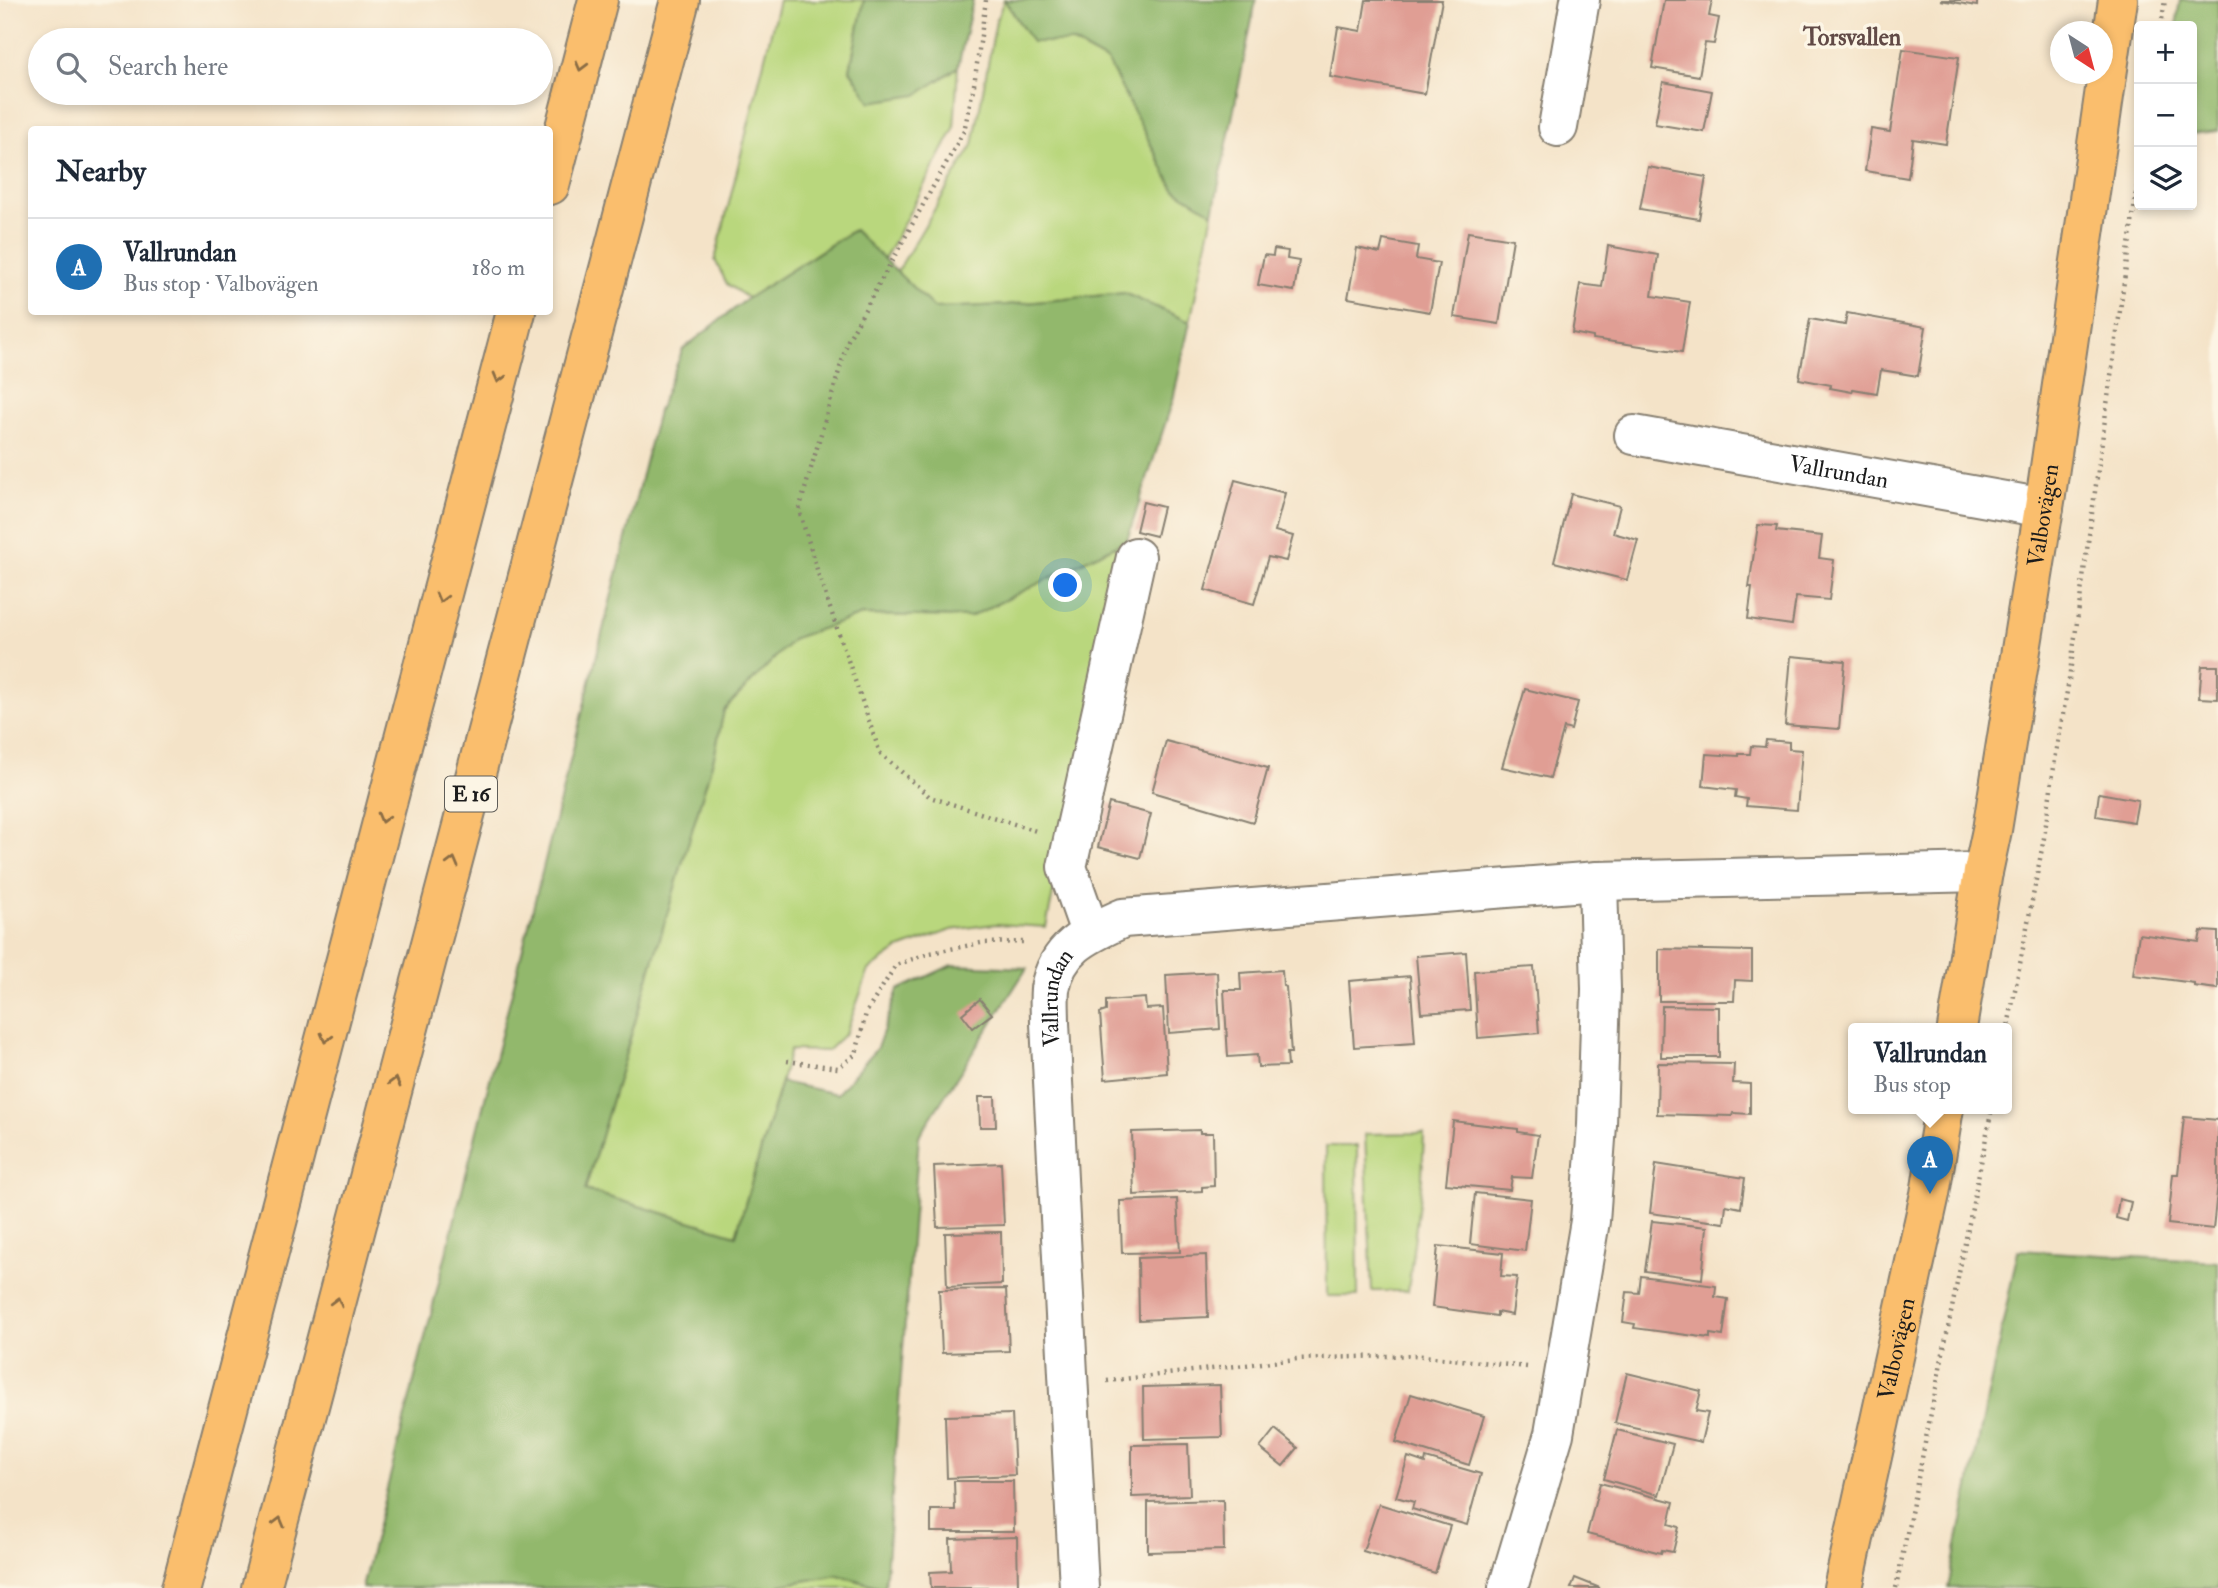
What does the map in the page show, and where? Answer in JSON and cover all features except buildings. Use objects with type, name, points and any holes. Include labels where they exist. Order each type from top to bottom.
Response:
[{"type":"main road","points":[[553,173],[598,0]]},
{"type":"main road","name":"E 16","points":[[261,1588],[680,0]]},
{"type":"main road","name":"Valbovägen","points":[[1958,1023],[2044,508],[2118,0]]},
{"type":"main road","points":[[181,1588],[515,315]]},
{"type":"main road","name":"Valbovägen","points":[[1843,1588],[1930,1194],[1943,1114]]},
{"type":"street","points":[[1558,127],[1580,0]]},
{"type":"street","name":"Vallrundan","points":[[1634,435],[2044,508]]},
{"type":"street","points":[[1084,936],[1067,867],[1136,557]]},
{"type":"street","name":"Vallrundan","points":[[1079,1588],[1050,988],[1066,951],[1084,936],[1123,918],[1598,881],[1983,872]]},
{"type":"street","points":[[1508,1588],[1554,1434],[1590,1221],[1597,1125],[1601,989],[1598,881]]},
{"type":"path","points":[[986,0],[974,85],[964,131],[848,340],[799,510],[818,576],[880,753],[930,797],[1071,843]]},
{"type":"path","points":[[2162,21],[2165,0]]},
{"type":"path","points":[[2009,1023],[2044,838],[2054,760],[2069,680],[2134,209]]},
{"type":"path","points":[[787,1061],[838,1068],[856,1054],[866,1013],[896,965],[930,953],[981,943],[1084,936]]},
{"type":"path","points":[[1896,1588],[1991,1114]]},
{"type":"path","points":[[1069,1386],[1297,1359],[1375,1356],[1414,1355],[1566,1371]]},
{"type":"green space","points":[[779,0],[864,0],[850,70],[938,81],[958,67],[954,129],[884,260],[853,230],[748,298],[727,284],[715,260]]},
{"type":"green space","points":[[864,0],[973,0],[958,67],[917,95],[871,102],[850,70]]},
{"type":"green space","points":[[1004,0],[1032,42],[1071,42],[1108,62],[1174,189],[1213,213],[1190,322],[1124,293],[1006,305],[934,308],[897,272],[973,145],[996,21]]},
{"type":"green space","points":[[1005,0],[1256,0],[1213,213],[1174,189],[1108,62],[1072,42],[1032,42]]},
{"type":"green space","points":[[2180,0],[2218,0],[2218,131],[2197,133],[2197,21],[2177,21]]},
{"type":"green space","points":[[854,230],[934,308],[1006,305],[1124,293],[1190,322],[1173,400],[1127,540],[970,617],[862,615],[794,638],[724,710],[715,753],[585,1190],[736,1235],[781,1082],[837,1094],[877,1048],[898,990],[952,965],[1027,968],[919,1136],[885,1588],[838,1575],[780,1585],[777,1588],[362,1588],[658,411],[683,349],[748,298]]},
{"type":"green space","points":[[1127,540],[1046,927],[995,924],[951,930],[899,949],[869,970],[846,1033],[827,1051],[790,1050],[736,1235],[585,1190],[715,753],[724,710],[794,638],[862,615],[970,617]]},
{"type":"green space","points":[[1424,1133],[1422,1178],[1408,1291],[1372,1291],[1365,1134]]},
{"type":"green space","points":[[1326,1146],[1357,1146],[1358,1296],[1327,1296]]},
{"type":"green space","points":[[2018,1250],[2218,1262],[2218,1588],[1948,1588]]},
{"type":"green space","points":[[838,1575],[881,1588],[777,1588],[780,1585]]},
{"type":"place","name":"Vallrundan","points":[[1930,1194]]},
{"type":"district","name":"Torsvallen","points":[[1852,37]]}]
